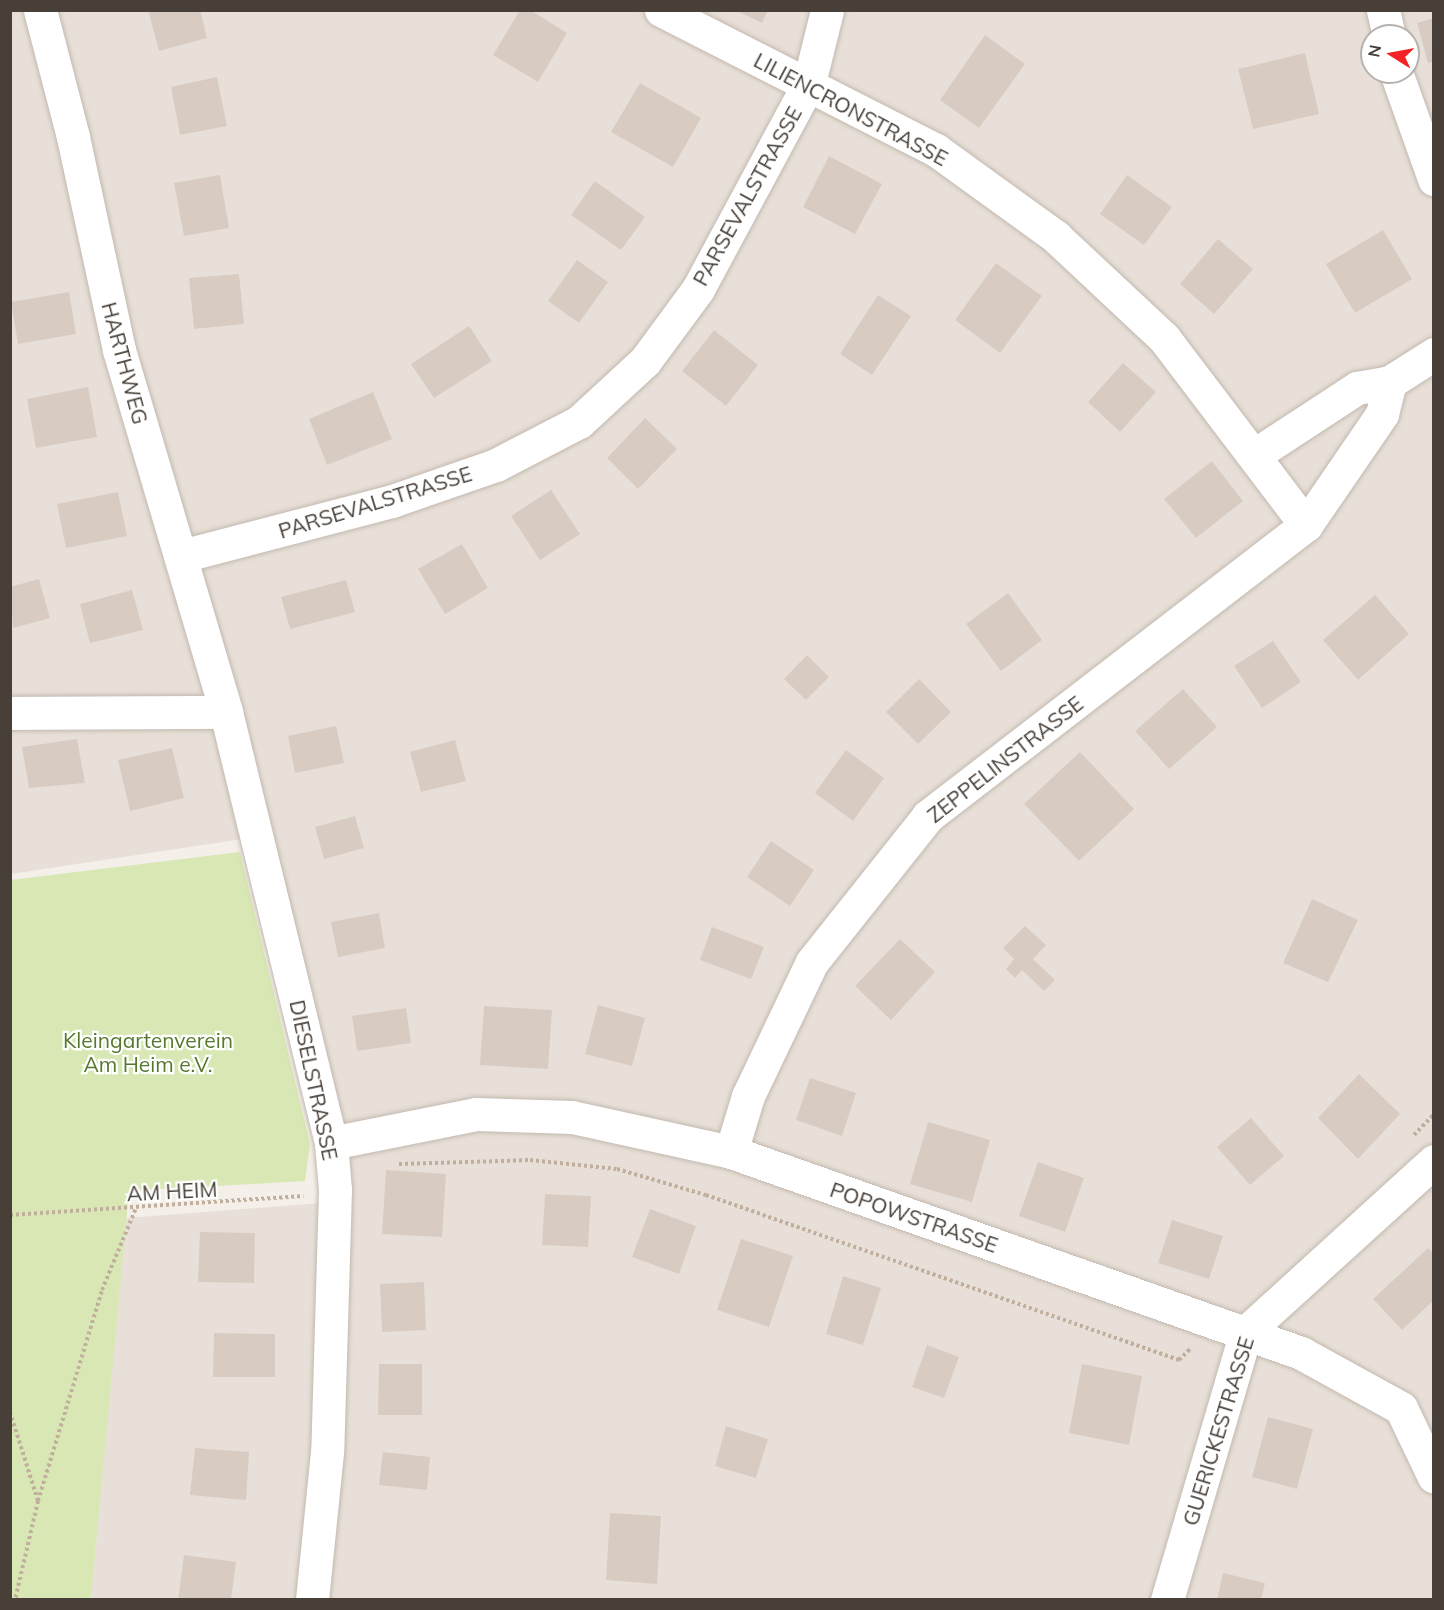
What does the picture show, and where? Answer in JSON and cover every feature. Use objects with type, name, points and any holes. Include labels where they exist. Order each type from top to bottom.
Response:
[{"type":"street","name":"HARTHWEG","points":[[39,10],[73,137],[119,350],[182,556],[226,712]]},
{"type":"street","name":"LILIENCRONSTRASSE","points":[[661,10],[809,83],[936,150],[1056,237],[1164,338],[1256,454]]},
{"type":"street","name":"PARSEVALSTRASSE","points":[[182,556],[392,501],[496,465],[579,422],[645,361],[698,289],[809,83],[826,10]]},
{"type":"street","points":[[1400,84],[1434,179]]},
{"type":"street","points":[[1306,525],[1256,454],[1357,388],[1390,382],[1434,354]]},
{"type":"street","name":"ZEPPELINSTRASSE","points":[[731,1152],[748,1096],[812,962],[928,816],[1306,525],[1382,414],[1390,382]]},
{"type":"street","points":[[10,713],[226,712]]},
{"type":"street","name":"DIESELSTRASSE","points":[[226,712],[331,1143],[335,1190],[327,1452],[312,1599]]},
{"type":"street","name":"POPOWSTRASSE","points":[[331,1143],[476,1114],[572,1117],[731,1152],[1301,1353],[1401,1408],[1434,1477]]},
{"type":"street","name":"GUERICKESTRASSE","points":[[1167,1599],[1231,1327],[1434,1161]]},
{"type":"path","points":[[394,1164],[530,1160],[618,1169],[706,1195],[1179,1360],[1231,1327]]},
{"type":"path","name":"AM HEIM","points":[[10,1215],[289,1198],[335,1190]]},
{"type":"path","points":[[15,1599],[38,1501],[102,1290],[136,1208]]},
{"type":"path","points":[[10,1412],[38,1501]]},
{"type":"shaded area","points":[[11,11],[1433,11],[1433,1599],[91,1599],[126,1218],[347,1201],[263,836],[11,874]]},
{"type":"green space","name":"Kleingartenverein Am Heim e.V.","points":[[240,852],[310,1144],[305,1181],[129,1191],[91,1599],[11,1599],[11,880]]},
{"type":"building","points":[[148,10],[200,10],[207,38],[159,51]]},
{"type":"building","points":[[520,10],[530,10],[567,33],[538,82],[493,55]]},
{"type":"building","points":[[735,10],[768,10],[762,23]]},
{"type":"building","points":[[1434,18],[1434,62],[1428,63],[1420,34],[1420,24],[1417,23]]},
{"type":"building","points":[[985,35],[1025,64],[979,128],[940,100]]},
{"type":"building","points":[[1305,53],[1319,114],[1253,129],[1238,69]]},
{"type":"building","points":[[217,77],[227,126],[180,135],[171,87]]},
{"type":"building","points":[[640,83],[701,118],[673,167],[611,132]]},
{"type":"building","points":[[829,156],[882,184],[855,234],[803,207]]},
{"type":"building","points":[[220,175],[229,228],[184,236],[174,183]]},
{"type":"building","points":[[1127,175],[1172,207],[1144,245],[1100,214]]},
{"type":"building","points":[[595,181],[645,217],[621,250],[571,215]]},
{"type":"building","points":[[1383,230],[1412,279],[1355,313],[1326,264]]},
{"type":"building","points":[[1218,239],[1253,269],[1214,314],[1180,284]]},
{"type":"building","points":[[577,260],[608,282],[579,323],[548,301]]},
{"type":"building","points":[[996,263],[1042,296],[1000,353],[955,320]]},
{"type":"building","points":[[239,274],[244,324],[194,329],[189,278]]},
{"type":"building","points":[[69,292],[76,334],[18,344],[11,302]]},
{"type":"building","points":[[878,295],[911,316],[872,375],[840,354]]},
{"type":"building","points":[[469,326],[492,361],[434,398],[411,364]]},
{"type":"building","points":[[714,330],[758,365],[726,406],[682,371]]},
{"type":"building","points":[[1123,363],[1156,392],[1120,432],[1088,402]]},
{"type":"building","points":[[88,387],[97,437],[36,448],[27,399]]},
{"type":"building","points":[[373,392],[392,439],[327,465],[309,419]]},
{"type":"building","points":[[645,418],[677,449],[638,489],[607,458]]},
{"type":"building","points":[[1212,461],[1243,501],[1196,538],[1164,499]]},
{"type":"building","points":[[551,490],[580,534],[540,560],[511,516]]},
{"type":"building","points":[[118,492],[127,536],[66,548],[57,504]]},
{"type":"building","points":[[462,544],[488,588],[445,614],[418,569]]},
{"type":"building","points":[[39,579],[50,618],[13,628],[10,587]]},
{"type":"building","points":[[346,580],[355,612],[290,629],[281,597]]},
{"type":"building","points":[[132,590],[143,630],[90,643],[80,604]]},
{"type":"building","points":[[1008,593],[1042,640],[1001,671],[966,624]]},
{"type":"building","points":[[1375,595],[1409,634],[1358,680],[1323,640]]},
{"type":"building","points":[[1273,641],[1301,682],[1262,708],[1234,666]]},
{"type":"building","points":[[807,655],[829,677],[806,700],[784,679]]},
{"type":"building","points":[[919,679],[951,712],[918,744],[886,712]]},
{"type":"building","points":[[1183,689],[1217,727],[1169,769],[1135,731]]},
{"type":"building","points":[[336,726],[344,763],[295,773],[288,736]]},
{"type":"building","points":[[77,739],[85,783],[29,788],[22,747]]},
{"type":"building","points":[[455,740],[466,781],[421,792],[410,752]]},
{"type":"building","points":[[172,748],[184,798],[130,811],[118,760]]},
{"type":"building","points":[[846,750],[884,778],[853,821],[815,793]]},
{"type":"building","points":[[1080,752],[1134,809],[1079,861],[1024,804]]},
{"type":"building","points":[[355,816],[364,848],[324,859],[315,827]]},
{"type":"building","points":[[771,841],[814,870],[790,906],[747,877]]},
{"type":"building","points":[[1312,899],[1358,920],[1328,982],[1283,963]]},
{"type":"building","points":[[379,913],[385,948],[338,957],[331,922]]},
{"type":"building","points":[[1025,926],[1046,945],[1033,959],[1055,980],[1044,991],[1022,970],[1015,978],[1006,969],[1014,959],[1003,948]]},
{"type":"building","points":[[712,927],[764,947],[751,979],[700,960]]},
{"type":"building","points":[[900,939],[935,972],[891,1020],[855,986]]},
{"type":"building","points":[[598,1005],[645,1018],[632,1066],[585,1054]]},
{"type":"building","points":[[484,1006],[552,1010],[548,1069],[480,1065]]},
{"type":"building","points":[[406,1008],[411,1043],[357,1051],[352,1016]]},
{"type":"building","points":[[1359,1074],[1400,1114],[1358,1159],[1318,1118]]},
{"type":"building","points":[[810,1078],[856,1093],[842,1136],[796,1120]]},
{"type":"building","points":[[1251,1118],[1284,1156],[1250,1185],[1217,1147]]},
{"type":"building","points":[[928,1122],[990,1140],[972,1202],[910,1184]]},
{"type":"building","points":[[1038,1162],[1084,1178],[1065,1232],[1019,1216]]},
{"type":"building","points":[[386,1170],[446,1174],[442,1237],[382,1234]]},
{"type":"building","points":[[545,1194],[591,1196],[588,1247],[542,1245]]},
{"type":"building","points":[[650,1209],[696,1226],[679,1274],[632,1257]]},
{"type":"building","points":[[1172,1220],[1223,1236],[1209,1279],[1158,1263]]},
{"type":"building","points":[[200,1232],[255,1233],[254,1283],[198,1282]]},
{"type":"building","points":[[741,1239],[793,1256],[769,1327],[717,1310]]},
{"type":"building","points":[[1428,1248],[1434,1254],[1434,1300],[1402,1330],[1373,1299]]},
{"type":"building","points":[[843,1276],[881,1288],[863,1345],[826,1334]]},
{"type":"building","points":[[424,1282],[426,1330],[382,1332],[380,1284]]},
{"type":"building","points":[[214,1333],[275,1334],[275,1377],[213,1377]]},
{"type":"building","points":[[927,1345],[959,1357],[944,1398],[912,1387]]},
{"type":"building","points":[[379,1364],[422,1364],[422,1415],[378,1415]]},
{"type":"building","points":[[1082,1364],[1142,1376],[1129,1445],[1069,1433]]},
{"type":"building","points":[[1268,1417],[1313,1429],[1297,1489],[1252,1477]]},
{"type":"building","points":[[726,1426],[768,1439],[756,1478],[715,1466]]},
{"type":"building","points":[[195,1448],[249,1452],[246,1500],[190,1495]]},
{"type":"building","points":[[383,1452],[430,1457],[427,1490],[379,1485]]},
{"type":"building","points":[[610,1513],[661,1516],[657,1584],[606,1580]]},
{"type":"building","points":[[184,1555],[236,1562],[231,1600],[178,1600]]},
{"type":"building","points":[[1223,1573],[1265,1583],[1261,1600],[1217,1600]]}]
